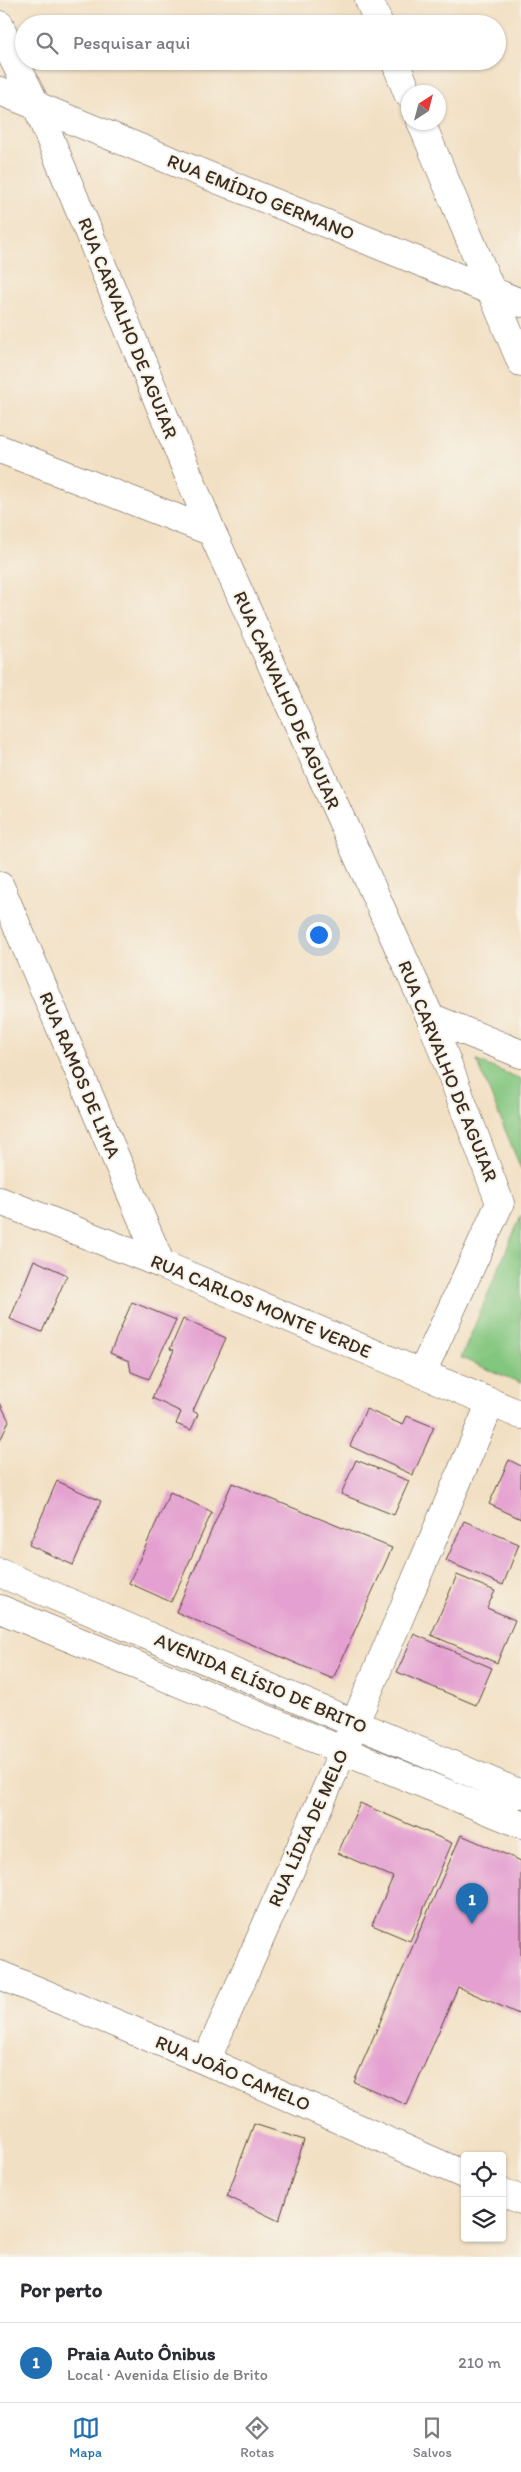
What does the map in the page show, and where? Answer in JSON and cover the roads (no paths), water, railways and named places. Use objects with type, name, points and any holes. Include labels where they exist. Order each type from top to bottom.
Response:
[{"type":"street","points":[[370,0],[376,15]]},
{"type":"street","name":"RUA CARVALHO DE AGUIAR","points":[[0,25],[15,62]]},
{"type":"street","name":"RUA CARVALHO DE AGUIAR","points":[[19,70],[37,106],[212,532],[430,1017],[500,1203],[422,1373]]},
{"type":"street","points":[[399,70],[404,85]]},
{"type":"street","name":"RUA EMÍDIO GERMANO","points":[[0,91],[521,303]]},
{"type":"street","points":[[423,130],[521,362]]},
{"type":"street","points":[[0,449],[212,532]]},
{"type":"street","name":"RUA RAMOS DE LIMA","points":[[0,886],[161,1264]]},
{"type":"street","points":[[430,1017],[521,1054]]},
{"type":"street","name":"RUA CARLOS MONTE VERDE","points":[[0,1201],[161,1264],[521,1415]]},
{"type":"street","name":"RUA LÍDIA DE MELO","points":[[206,2061],[343,1750],[491,1402]]},
{"type":"street","name":"AVENIDA ELÍSIO DE BRITO","points":[[0,1573],[521,1794]]},
{"type":"street","name":"AVENIDA ELÍSIO DE BRITO","points":[[0,1609],[521,1824]]},
{"type":"street","name":"RUA JOÃO CAMELO","points":[[0,1975],[206,2061],[461,2173]]},
{"type":"street","points":[[506,2194],[521,2200]]},
{"type":"place","name":"Praia Auto Ônibus","points":[[472,1924]]}]
